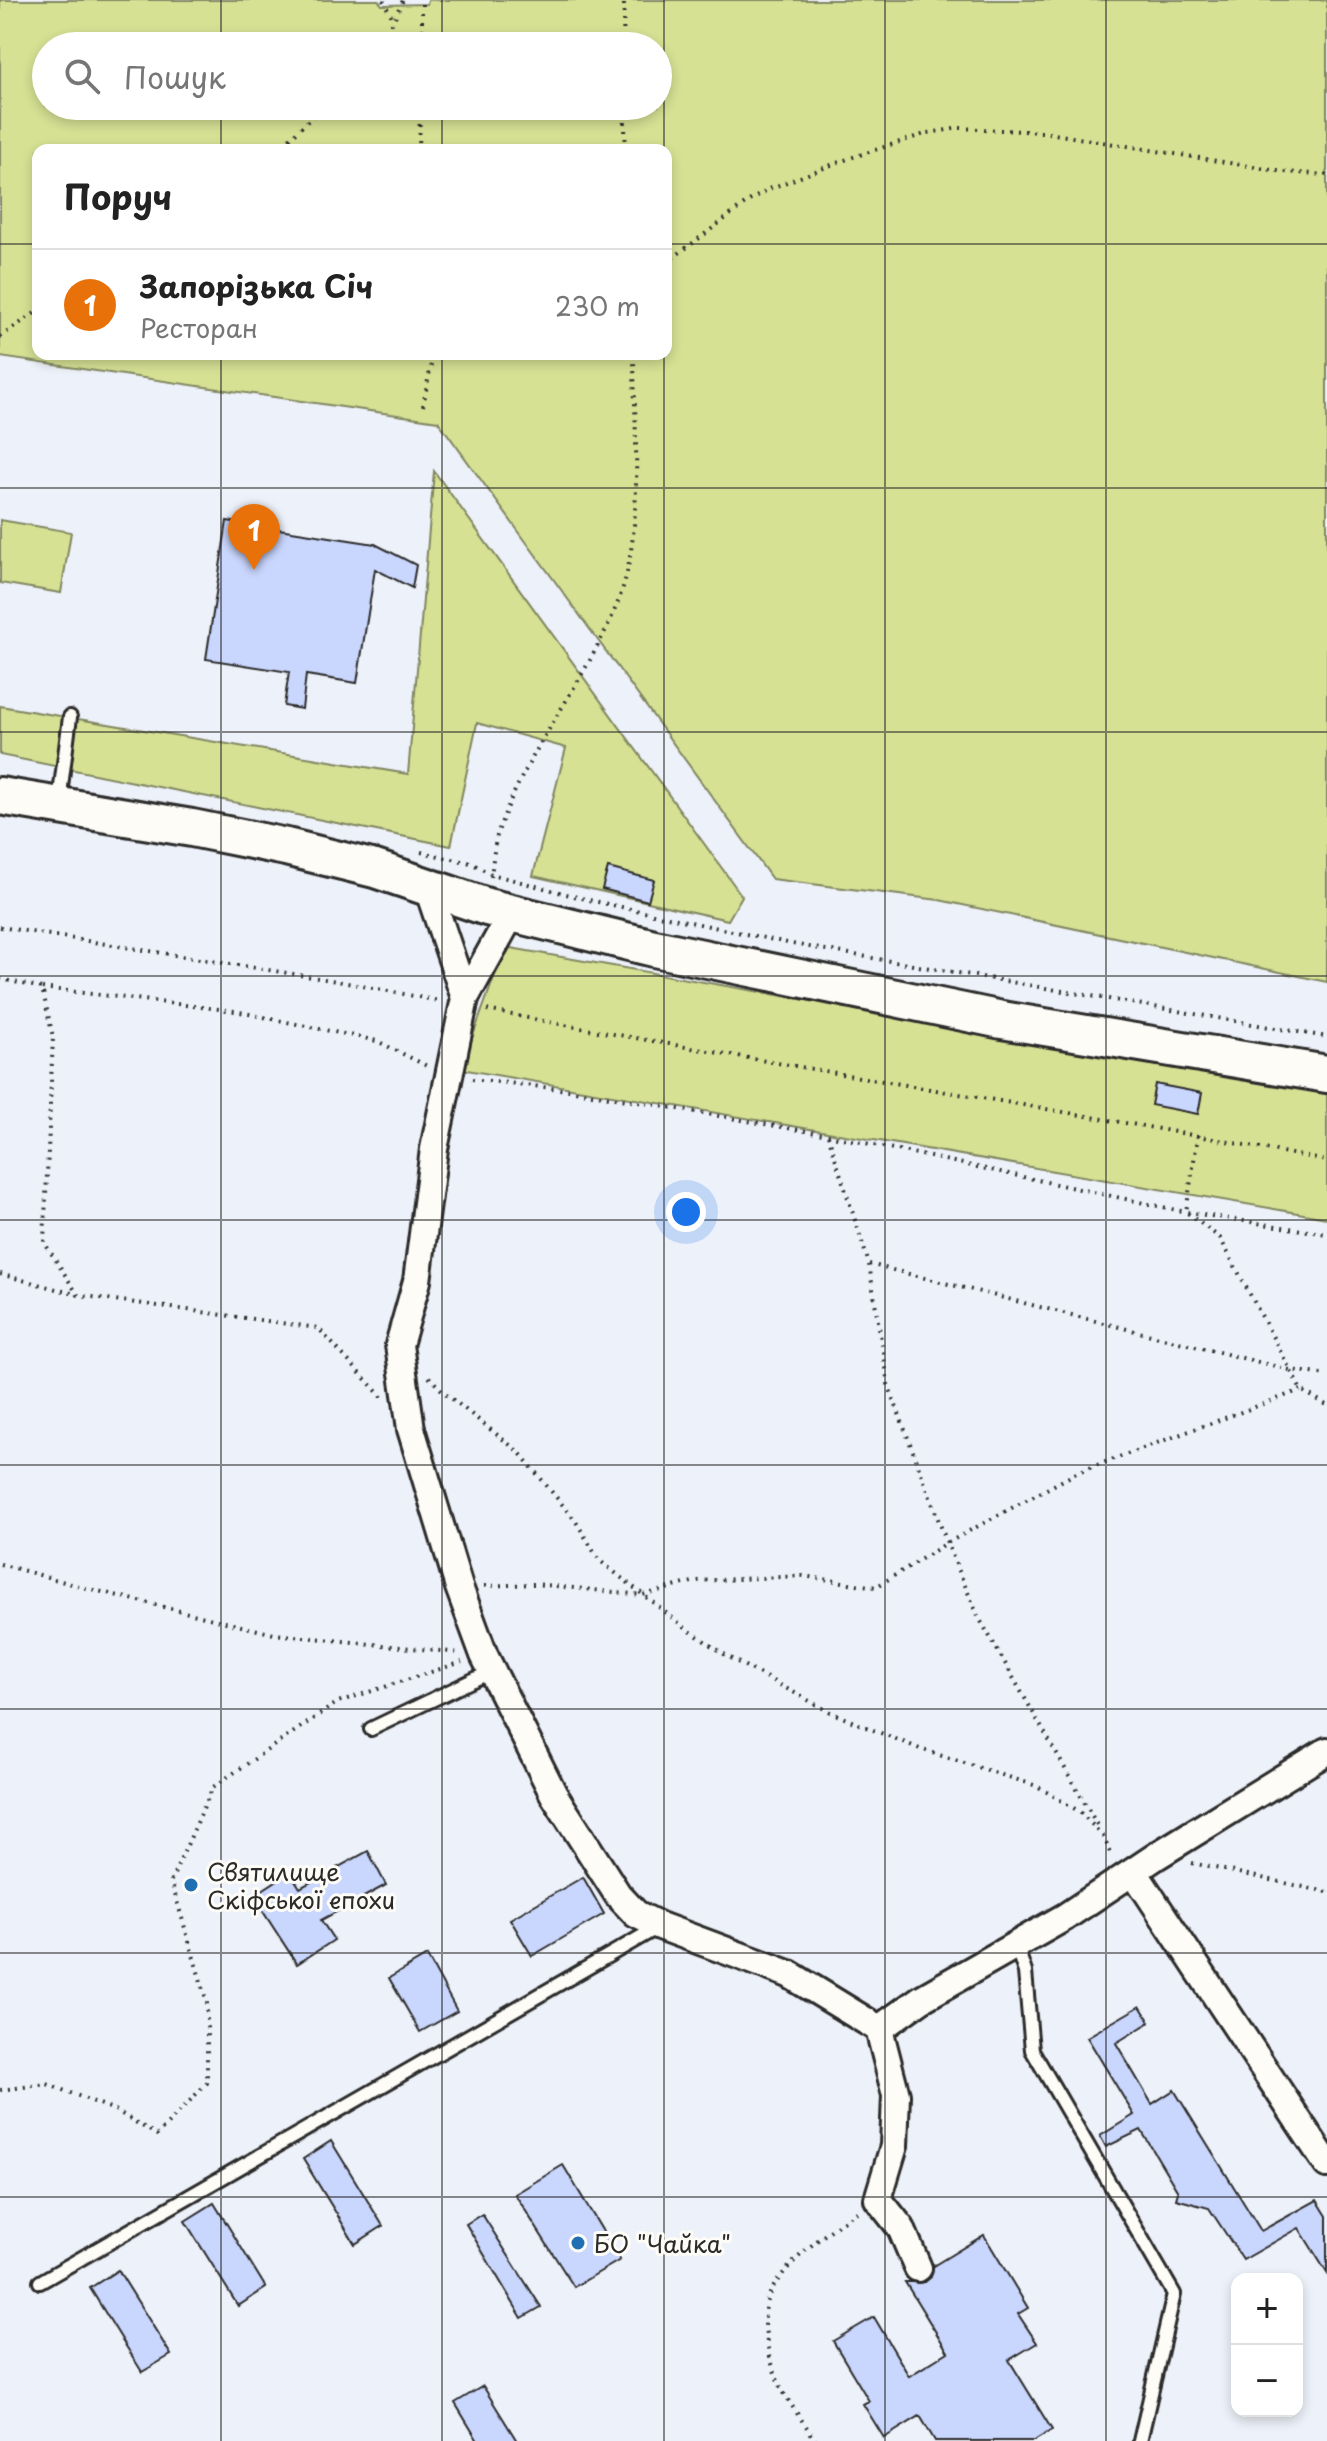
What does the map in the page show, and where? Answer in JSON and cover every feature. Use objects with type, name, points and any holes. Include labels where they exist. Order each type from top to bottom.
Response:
[{"type":"main road","points":[[0,796],[286,847],[375,869],[428,888],[497,898],[654,948],[1002,1020],[1327,1074]]},
{"type":"street","points":[[428,888],[464,1002]]},
{"type":"street","points":[[497,898],[464,1002],[434,1149],[417,1281],[399,1345],[411,1429],[459,1587],[488,1663],[554,1795],[618,1895],[636,1914],[660,1926],[789,1974],[879,2029],[896,2095],[894,2146],[878,2199],[901,2228],[918,2268]]},
{"type":"street","points":[[879,2029],[921,1999],[1065,1917],[1158,1855],[1327,1751]]},
{"type":"street","points":[[1128,1875],[1327,2164]]},
{"type":"lane","points":[[59,805],[70,717]]},
{"type":"lane","points":[[371,1729],[488,1663]]},
{"type":"lane","points":[[40,2282],[660,1926]]},
{"type":"lane","points":[[1016,1945],[1025,1972],[1032,2050],[1174,2294],[1140,2441]]},
{"type":"path","points":[[383,0],[394,21]]},
{"type":"path","points":[[388,32],[403,0]]},
{"type":"path","points":[[422,0],[422,32]]},
{"type":"path","points":[[623,32],[624,0]]},
{"type":"path","points":[[284,144],[309,120]]},
{"type":"path","points":[[419,144],[420,120]]},
{"type":"path","points":[[625,120],[626,144]]},
{"type":"path","points":[[672,259],[771,188],[902,141],[960,128],[1042,132],[1284,172],[1327,175]]},
{"type":"path","points":[[0,337],[32,315]]},
{"type":"path","points":[[423,406],[432,360]]},
{"type":"path","points":[[497,898],[499,830],[526,773],[593,657],[619,600],[635,536],[634,360]]},
{"type":"path","points":[[410,850],[482,867],[497,898]]},
{"type":"path","points":[[497,898],[589,900],[792,944],[1327,1037]]},
{"type":"path","points":[[0,927],[464,1002],[672,1046],[1198,1135],[1327,1161]]},
{"type":"path","points":[[0,979],[42,988],[235,1011],[377,1041],[449,1076],[569,1090],[828,1135],[1186,1212],[1327,1234]]},
{"type":"path","points":[[42,988],[53,1037],[44,1242],[78,1295]]},
{"type":"path","points":[[828,1135],[869,1264],[888,1384],[947,1543],[978,1616],[1128,1875]]},
{"type":"path","points":[[1186,1212],[1198,1135]]},
{"type":"path","points":[[1186,1212],[1220,1238],[1301,1390],[1327,1405]]},
{"type":"path","points":[[869,1264],[1290,1370],[1327,1375]]},
{"type":"path","points":[[0,1274],[78,1295],[318,1328],[411,1429]]},
{"type":"path","points":[[399,1345],[447,1395],[519,1452],[575,1520],[599,1560],[730,1658],[832,1713],[920,1749],[1037,1786],[1080,1812],[1103,1836]]},
{"type":"path","points":[[459,1587],[535,1584],[643,1595],[696,1581],[803,1576],[876,1587],[947,1543],[1078,1472],[1301,1390]]},
{"type":"path","points":[[0,1564],[274,1634],[488,1663]]},
{"type":"path","points":[[0,2090],[47,2084],[115,2110],[157,2135],[207,2083],[207,2002],[171,1881],[213,1787],[338,1702],[488,1663]]},
{"type":"path","points":[[1158,1855],[1327,1892]]},
{"type":"path","points":[[816,2441],[779,2383],[764,2324],[769,2296],[787,2270],[836,2226],[878,2199]]},
{"type":"green space","points":[[0,0],[378,0],[382,5],[427,4],[428,0],[1327,0],[1327,982],[939,900],[772,879],[438,421],[0,357]]},
{"type":"green space","points":[[434,471],[742,896],[728,920],[533,876],[566,748],[477,723],[451,846],[0,755],[0,706],[408,774]]},
{"type":"green space","points":[[0,520],[71,532],[61,593],[0,583]]},
{"type":"green space","points":[[505,947],[1327,1092],[1327,1218],[461,1069]]},
{"type":"building","points":[[227,521],[375,544],[416,565],[412,588],[375,569],[357,683],[306,675],[302,709],[284,706],[289,672],[206,659]]},
{"type":"building","points":[[608,868],[654,880],[648,901],[602,889]]},
{"type":"building","points":[[1155,1084],[1202,1093],[1198,1114],[1151,1105]]},
{"type":"building","points":[[368,1851],[386,1885],[321,1920],[334,1940],[297,1964],[253,1896],[290,1872],[300,1888]]},
{"type":"building","points":[[583,1877],[604,1914],[532,1956],[510,1919]]},
{"type":"building","points":[[427,1956],[457,2011],[420,2032],[389,1978]]},
{"type":"building","points":[[1140,2006],[1150,2022],[1116,2043],[1152,2104],[1174,2090],[1261,2231],[1317,2200],[1327,2216],[1327,2273],[1299,2228],[1243,2260],[1209,2208],[1176,2199],[1178,2192],[1141,2130],[1106,2147],[1100,2136],[1134,2115],[1087,2037]]},
{"type":"building","points":[[331,2141],[383,2226],[355,2244],[303,2159]]},
{"type":"building","name":"БО \"Чайка\"","points":[[563,2165],[620,2260],[574,2287],[515,2194]]},
{"type":"building","points":[[214,2203],[266,2288],[238,2306],[185,2221]]},
{"type":"building","points":[[482,2214],[541,2307],[522,2318],[466,2224]]},
{"type":"building","points":[[984,2235],[1028,2308],[1018,2314],[1037,2343],[1009,2360],[1052,2430],[1034,2441],[935,2441],[920,2416],[884,2438],[863,2404],[869,2401],[833,2341],[874,2317],[909,2376],[948,2352],[905,2282],[925,2282],[931,2277],[933,2266]]},
{"type":"building","points":[[118,2270],[171,2355],[142,2372],[90,2288]]},
{"type":"building","points":[[483,2386],[517,2441],[478,2441],[455,2403]]},
{"type":"place","name":"Запорізька Січ","points":[[254,570]]},
{"type":"place","name":"Святилище Скіфської епохи","points":[[191,1885]]},
{"type":"place","name":"БО \"Чайка\"","points":[[578,2243]]}]
